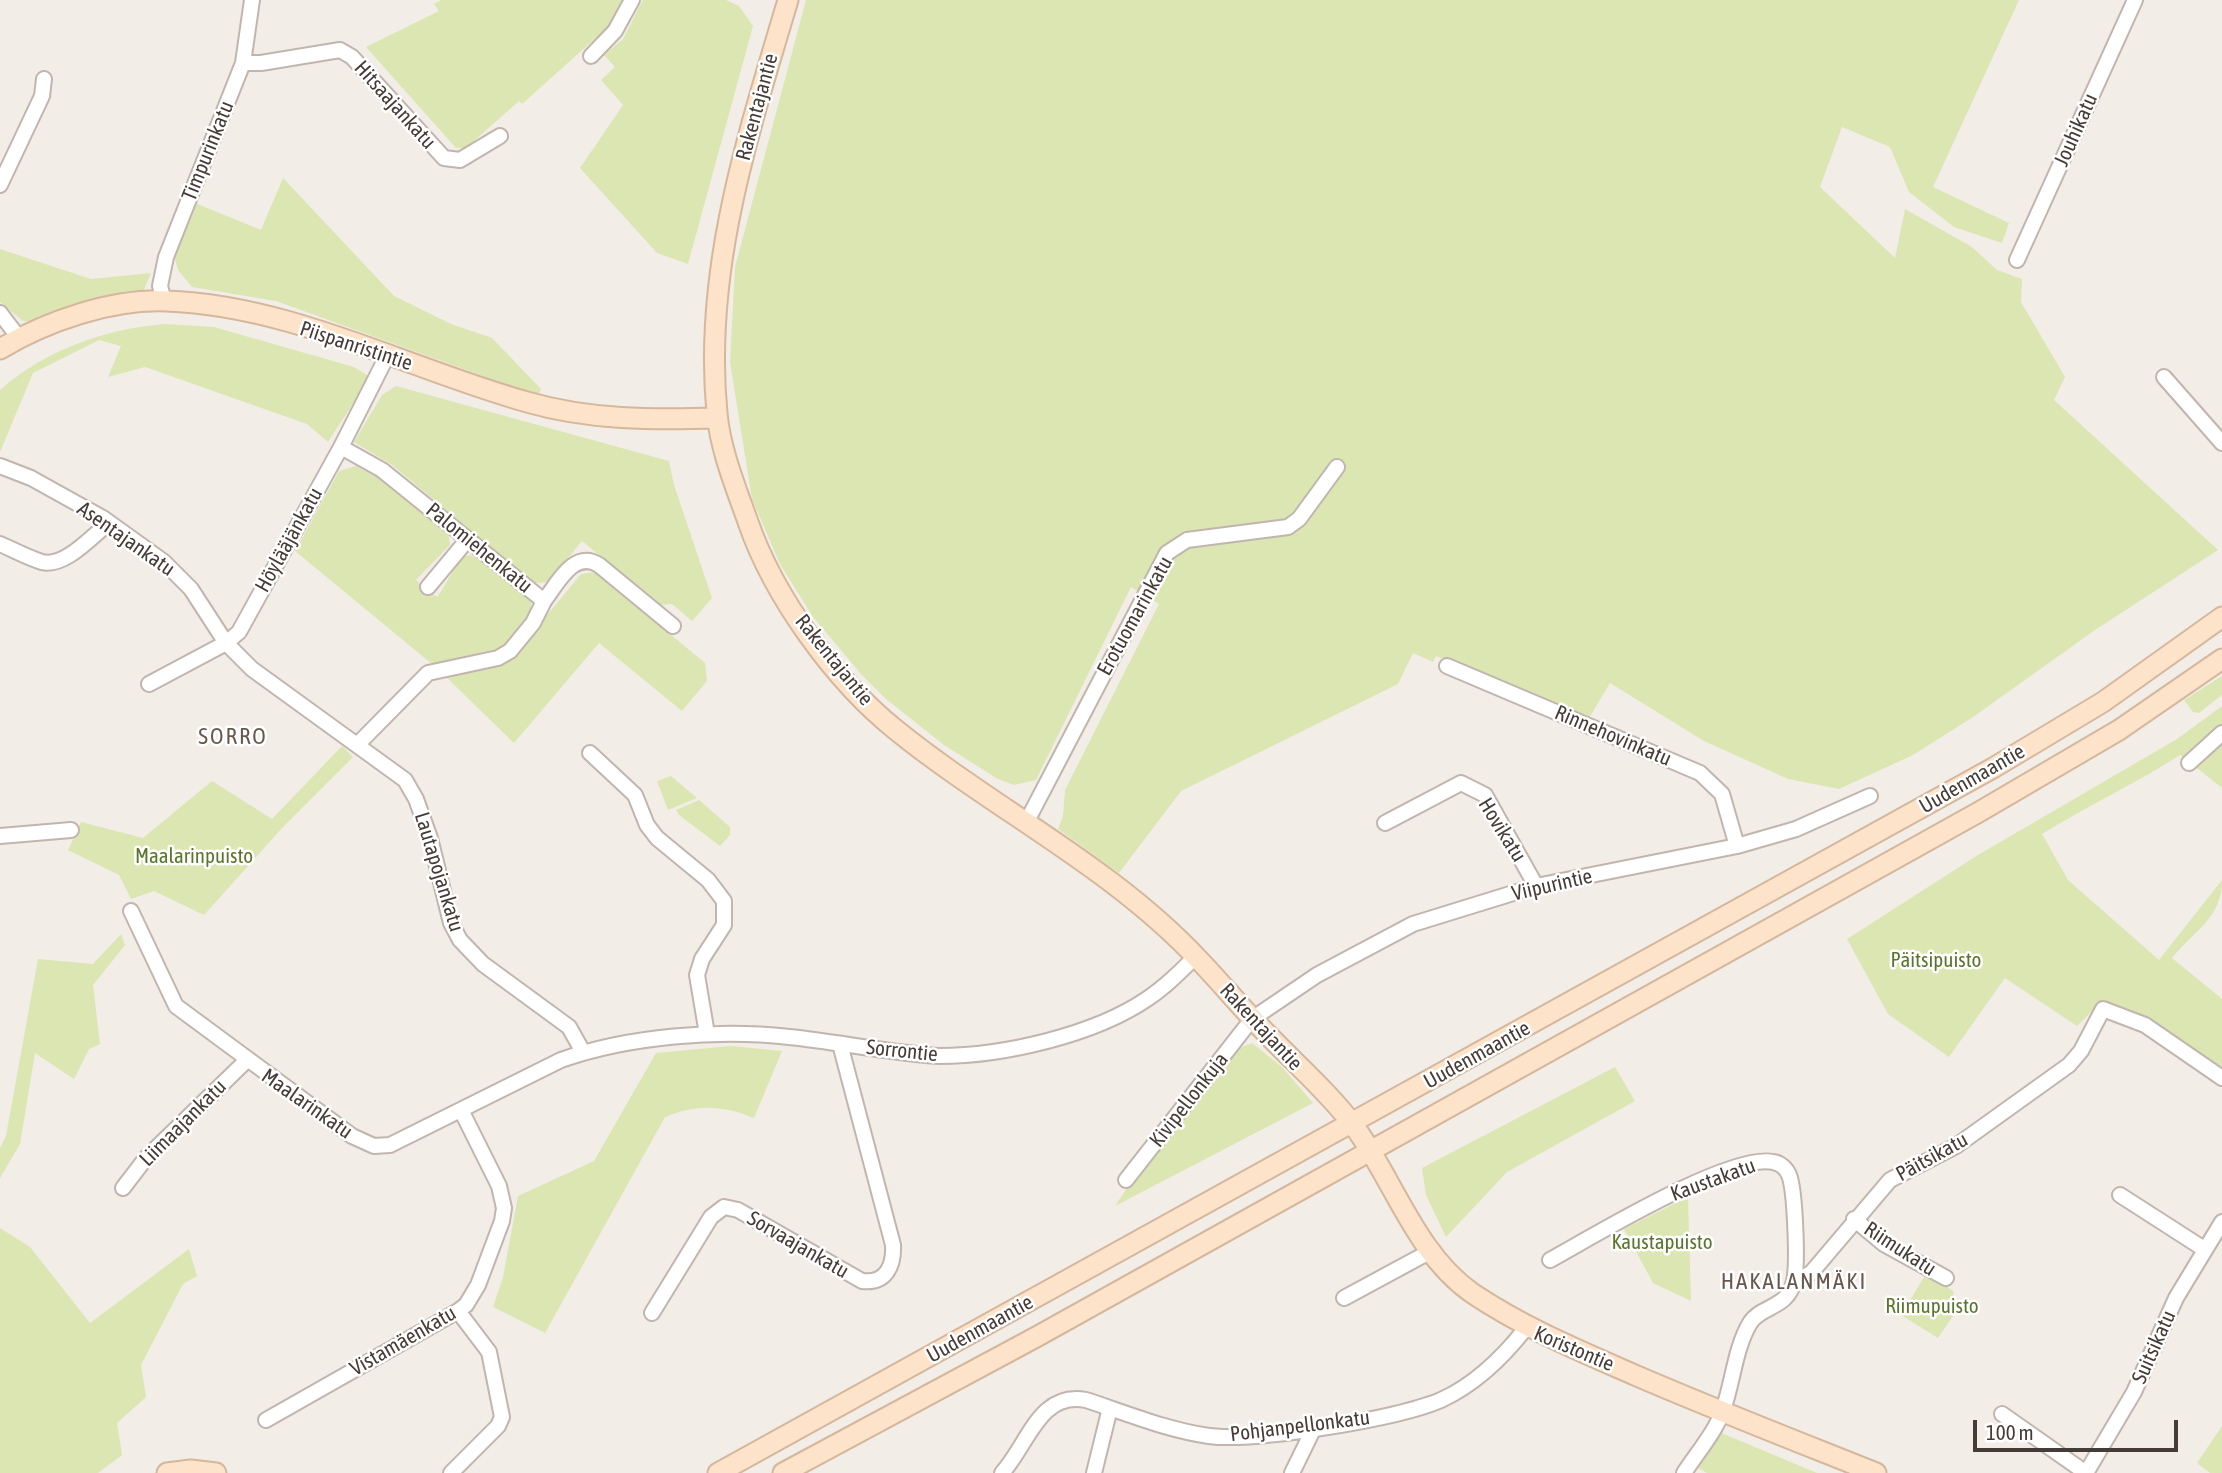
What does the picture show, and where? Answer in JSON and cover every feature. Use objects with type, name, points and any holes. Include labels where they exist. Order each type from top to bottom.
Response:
[{"type":"main road","name":"Rakentajantie","points":[[783,1],[720,258],[715,312],[717,418],[750,527],[771,574],[798,620],[830,661],[894,728],[1105,876],[1147,910],[1196,957],[1352,1123]]},
{"type":"main road","name":"Piispanristintie","points":[[0,349],[19,338],[65,320],[122,306],[164,301],[242,311],[552,408],[634,419],[717,418]]},
{"type":"main road","name":"Uudenmaantie","points":[[719,1473],[1993,768],[2103,702],[2222,617]]},
{"type":"main road","name":"Uudenmaantie","points":[[783,1473],[1038,1336],[1979,812],[2119,730],[2222,659]]},
{"type":"main road","name":"Koristontie","points":[[1352,1123],[1431,1251],[1466,1288],[1526,1328],[1723,1413],[1876,1473]]},
{"type":"main road","points":[[167,1473],[191,1470],[216,1473]]},
{"type":"street","name":"Timpurinkatu","points":[[164,301],[160,286],[166,257],[243,63],[252,0]]},
{"type":"street","points":[[591,56],[615,31],[632,0]]},
{"type":"street","name":"Jouhikatu","points":[[2017,260],[2135,0]]},
{"type":"street","name":"Hitsaajankatu","points":[[243,63],[261,63],[340,50],[352,57],[444,158],[460,160],[500,135]]},
{"type":"street","points":[[0,185],[42,96],[44,79]]},
{"type":"street","points":[[0,313],[19,338]]},
{"type":"street","name":"Höylääjänkatu","points":[[149,684],[226,643],[239,632],[341,447],[387,356]]},
{"type":"street","points":[[2164,377],[2222,443]]},
{"type":"street","name":"Palomiehenkatu","points":[[341,447],[382,470],[544,601],[575,564],[588,561],[599,565],[673,626]]},
{"type":"street","name":"Asentajankatu","points":[[0,466],[31,478],[109,523],[164,562],[183,579],[226,643]]},
{"type":"street","name":"Erotuomarinkatu","points":[[1027,821],[1167,553],[1194,538],[1288,527],[1298,519],[1337,467]]},
{"type":"street","points":[[0,544],[42,562],[53,562],[75,550],[109,523]]},
{"type":"street","points":[[428,587],[467,539]]},
{"type":"street","points":[[358,744],[428,673],[498,658],[510,650],[533,623],[544,601]]},
{"type":"street","name":"Lautapojankatu","points":[[226,643],[265,680],[358,744],[400,776],[412,789],[430,838],[451,923],[460,940],[504,981],[560,1018],[569,1027],[583,1052]]},
{"type":"street","name":"Rinnehovinkatu","points":[[1447,666],[1700,773],[1722,794],[1737,846]]},
{"type":"street","points":[[2189,763],[2222,733]]},
{"type":"street","points":[[590,753],[635,795],[647,825],[657,838],[708,880],[724,901],[724,925],[702,959],[697,975],[708,1034]]},
{"type":"street","name":"Hovikatu","points":[[1385,823],[1461,783],[1485,795],[1536,886]]},
{"type":"street","name":"Viipurintie","points":[[1252,1019],[1317,975],[1413,924],[1536,886],[1737,846],[1796,829],[1870,796]]},
{"type":"street","points":[[0,836],[71,830]]},
{"type":"street","name":"Maalarinkatu","points":[[131,911],[173,1004],[352,1136],[374,1146],[390,1145],[536,1071],[583,1052]]},
{"type":"street","name":"Sorrontie","points":[[583,1052],[708,1034],[776,1035],[939,1056],[968,1055],[1016,1047],[1111,1019],[1146,999],[1196,957]]},
{"type":"street","name":"Päitsikatu","points":[[1794,1282],[1811,1273],[1854,1219],[1890,1180],[1956,1146],[2058,1074],[2081,1051],[2103,1009],[2145,1025],[2222,1078]]},
{"type":"street","name":"Kivipellonkuja","points":[[1126,1180],[1252,1019]]},
{"type":"street","name":"Sorvaajankatu","points":[[652,1313],[711,1217],[724,1207],[738,1210],[862,1282],[872,1283],[882,1278],[890,1269],[893,1245],[840,1044]]},
{"type":"street","name":"Liimaajankatu","points":[[123,1188],[146,1158],[246,1060]]},
{"type":"street","name":"Vistamäenkatu","points":[[266,1420],[466,1305],[478,1285],[502,1221],[504,1208],[499,1186],[461,1110]]},
{"type":"street","name":"Kaustakatu","points":[[1550,1259],[1689,1185],[1737,1168],[1774,1162],[1787,1170],[1792,1184],[1794,1282]]},
{"type":"street","points":[[2120,1195],[2204,1249]]},
{"type":"street","name":"Riimukatu","points":[[1854,1219],[1884,1244],[1946,1278]]},
{"type":"street","name":"Suitsikatu","points":[[2086,1473],[2134,1392],[2163,1323],[2222,1222]]},
{"type":"street","points":[[1344,1298],[1431,1251]]},
{"type":"street","points":[[1684,1473],[1723,1413],[1748,1325],[1759,1314],[1776,1307],[1794,1282]]},
{"type":"street","points":[[451,1473],[498,1426],[502,1417],[489,1352],[458,1311]]},
{"type":"street","name":"Pohjanpellonkatu","points":[[1002,1473],[1022,1448],[1037,1420],[1055,1403],[1076,1398],[1212,1437],[1314,1428],[1396,1413],[1442,1399],[1502,1356],[1526,1328]]},
{"type":"street","points":[[1094,1473],[1110,1408]]},
{"type":"street","points":[[2002,1414],[2086,1473]]},
{"type":"street","points":[[1292,1473],[1314,1428]]},
{"type":"green space","points":[[441,0],[622,0],[608,27],[522,104],[519,101],[466,148],[456,148],[366,47],[439,11],[434,4]]},
{"type":"green space","points":[[643,0],[726,0],[739,6],[753,26],[688,264],[657,253],[580,168],[623,105],[601,80],[615,67],[604,55],[623,39]]},
{"type":"green space","points":[[806,0],[2019,0],[1933,187],[2009,223],[2002,243],[1954,227],[1909,192],[1890,147],[1842,127],[1820,187],[1895,258],[1905,209],[1972,247],[1997,270],[2022,279],[2021,302],[2065,377],[2054,400],[2218,550],[2095,630],[1973,717],[1913,755],[1839,789],[1788,779],[1704,741],[1610,683],[1589,718],[1436,656],[1433,662],[1413,653],[1398,684],[1181,791],[1119,873],[1058,829],[1063,816],[1065,790],[1159,604],[1131,587],[1036,780],[1014,785],[998,779],[944,745],[886,699],[861,674],[813,617],[780,564],[752,499],[730,362],[735,267]]},
{"type":"green space","points":[[283,178],[394,296],[451,324],[492,338],[541,389],[538,396],[276,301],[192,287],[178,270],[173,252],[195,203],[261,230]]},
{"type":"green space","points":[[0,249],[91,279],[151,273],[142,294],[40,322],[23,321],[0,302]]},
{"type":"green space","points":[[164,324],[214,327],[354,367],[370,377],[328,442],[307,424],[145,367],[108,377],[121,346],[99,340],[33,373],[0,452],[0,390],[36,364],[77,344],[120,331]]},
{"type":"green space","points":[[396,386],[669,461],[674,485],[712,598],[692,621],[672,604],[660,605],[582,541],[548,582],[534,583],[392,465],[354,442],[382,395]]},
{"type":"green space","points":[[356,466],[386,482],[448,532],[450,545],[416,580],[437,597],[463,556],[475,555],[531,600],[532,614],[504,647],[432,664],[295,551],[339,471]]},
{"type":"green space","points":[[595,572],[705,663],[707,681],[682,711],[599,643],[514,743],[444,675],[509,661],[581,574]]},
{"type":"green space","points":[[2222,676],[2222,695],[2199,713],[2193,712],[2184,700]]},
{"type":"green space","name":"Päitsipuisto","points":[[2222,706],[2222,725],[2187,760],[2180,755],[2042,834],[2068,880],[2159,960],[2222,880],[2221,893],[2212,914],[2172,958],[2222,999],[2222,1073],[2127,1011],[2101,1002],[2077,1026],[2005,978],[1949,1057],[1888,1014],[1847,939],[1978,855],[2177,739]]},
{"type":"green space","points":[[2222,737],[2222,788],[2192,764]]},
{"type":"green space","name":"Maalarinpuisto","points":[[342,746],[353,757],[283,827],[204,915],[154,891],[131,899],[119,875],[68,850],[81,822],[143,838],[212,781],[272,819]]},
{"type":"green space","points":[[671,776],[697,798],[668,810],[657,781]]},
{"type":"green space","points":[[699,800],[730,827],[730,835],[720,846],[676,810]]},
{"type":"green space","points":[[121,934],[125,945],[93,985],[100,1044],[89,1049],[74,1079],[35,1053],[20,1144],[0,1178],[0,1148],[6,1136],[38,959],[93,964]]},
{"type":"green space","points":[[1252,1043],[1282,1067],[1313,1103],[1115,1206],[1135,1176],[1240,1048]]},
{"type":"green space","points":[[731,1046],[782,1051],[754,1118],[710,1108],[688,1110],[665,1117],[545,1333],[493,1307],[503,1277],[518,1196],[594,1161],[656,1053]]},
{"type":"green space","points":[[1615,1067],[1635,1101],[1507,1172],[1446,1237],[1426,1195],[1422,1168]]},
{"type":"green space","name":"Kaustapuisto","points":[[1688,1197],[1691,1301],[1653,1283],[1624,1229]]},
{"type":"green space","points":[[0,1228],[30,1247],[90,1323],[189,1249],[197,1276],[183,1284],[141,1365],[146,1397],[117,1423],[122,1455],[98,1473],[0,1473]]},
{"type":"green space","name":"Riimupuisto","points":[[1927,1272],[1953,1291],[1957,1310],[1938,1338],[1901,1315]]},
{"type":"green space","points":[[2222,1426],[2222,1473],[2210,1473],[2197,1463]]},
{"type":"green space","points":[[1719,1432],[1817,1473],[1707,1473],[1698,1468]]},
{"type":"district","name":"SORRO","points":[[233,737]]},
{"type":"district","name":"HAKALANMÄKI","points":[[1794,1282]]}]
